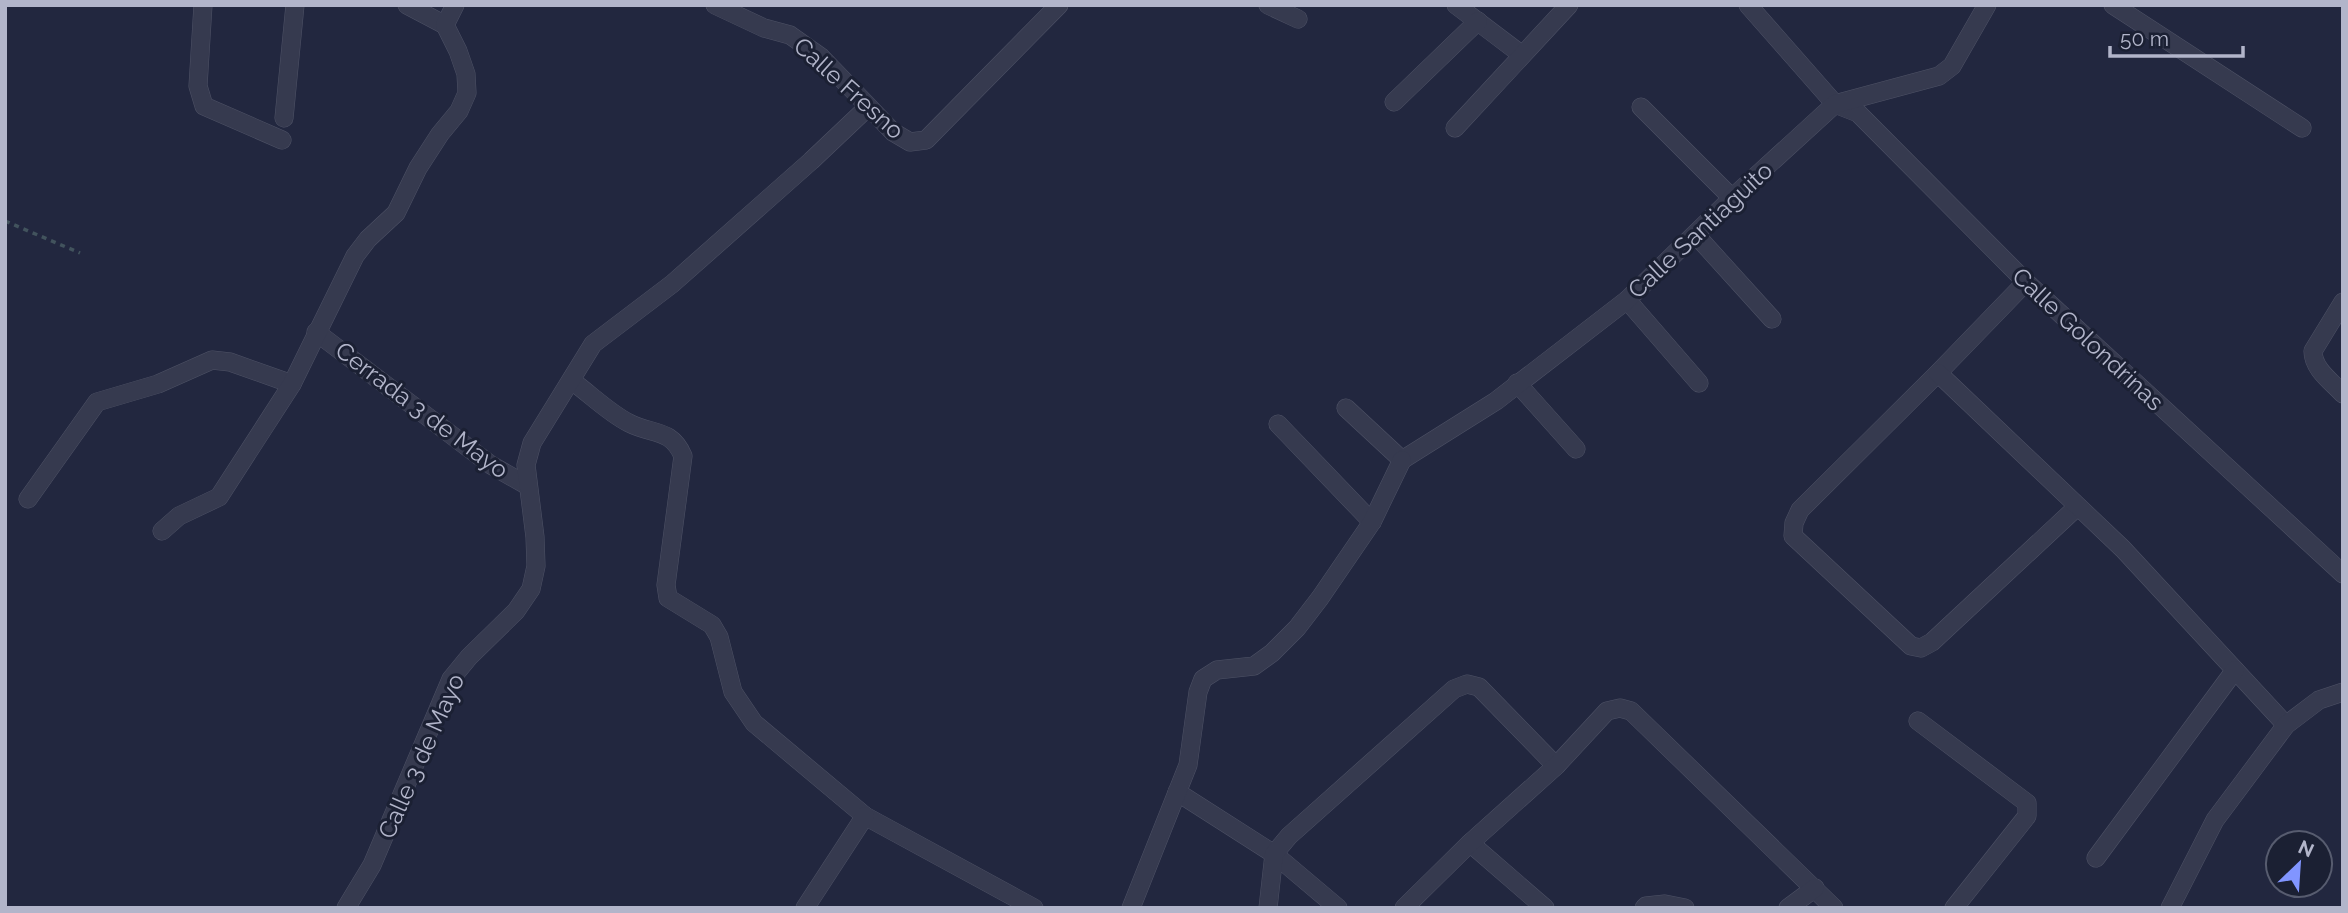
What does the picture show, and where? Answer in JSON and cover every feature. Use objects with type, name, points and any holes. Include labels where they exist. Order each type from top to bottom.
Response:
[{"type":"street","points":[[203,5],[198,86],[204,106],[282,140]]},
{"type":"street","points":[[284,118],[295,5]]},
{"type":"street","points":[[162,531],[179,516],[219,497],[292,384],[355,256],[368,239],[396,213],[418,168],[459,111],[467,93],[466,74],[458,51],[445,26],[407,5]]},
{"type":"street","points":[[445,26],[455,5]]},
{"type":"street","name":"Calle Fresno","points":[[715,5],[764,28],[790,35],[821,58],[893,132],[910,142],[926,140],[1059,5]]},
{"type":"street","points":[[1268,5],[1298,19]]},
{"type":"street","points":[[1456,5],[1522,55]]},
{"type":"street","points":[[1455,128],[1569,5]]},
{"type":"street","points":[[1748,5],[1835,104]]},
{"type":"street","name":"Calle Santiaguito","points":[[1402,460],[1496,401],[1627,300],[1732,198],[1835,104],[1939,76],[1952,66],[1987,5]]},
{"type":"street","points":[[2113,5],[2302,128]]},
{"type":"street","points":[[1394,102],[1478,21]]},
{"type":"street","name":"Calle Golondrinas","points":[[1835,104],[1858,113],[2026,282],[2343,574]]},
{"type":"street","points":[[1641,107],[1732,198]]},
{"type":"street","name":"Calle 3 de Mayo","points":[[346,908],[372,865],[451,679],[469,657],[516,611],[531,589],[536,566],[535,537],[526,465],[532,443],[593,344],[672,285],[867,108]]},
{"type":"street","points":[[1695,234],[1772,318]]},
{"type":"street","points":[[2026,282],[1800,510],[1794,523],[1793,536],[1911,646],[1921,648],[1932,642],[2077,507]]},
{"type":"street","points":[[1627,300],[1699,383]]},
{"type":"street","points":[[2343,302],[2313,351],[2313,359],[2317,367],[2343,394]]},
{"type":"street","name":"Cerrada 3 de Mayo","points":[[316,332],[491,465],[528,486]]},
{"type":"street","points":[[28,499],[97,402],[158,384],[212,360],[230,362],[292,384]]},
{"type":"street","points":[[1938,373],[2123,549],[2286,725]]},
{"type":"street","points":[[572,381],[629,424],[666,435],[677,443],[683,456],[666,585],[668,598],[712,625],[719,637],[733,692],[754,723],[865,816],[1034,908]]},
{"type":"street","points":[[1517,383],[1576,449]]},
{"type":"street","points":[[1131,908],[1188,765],[1198,692],[1203,679],[1217,670],[1254,666],[1272,653],[1320,598],[1373,522],[1402,460],[1346,408]]},
{"type":"street","points":[[1278,424],[1373,522]]},
{"type":"street","points":[[2096,858],[2235,670]]},
{"type":"street","points":[[1268,908],[1274,854],[1299,827],[1454,689],[1467,684],[1479,687],[1556,766]]},
{"type":"street","points":[[2170,908],[2215,820],[2286,725],[2319,701],[2343,692]]},
{"type":"street","points":[[1405,908],[1470,843],[1556,766],[1607,711],[1620,708],[1631,711],[1834,908]]},
{"type":"street","points":[[1918,721],[2027,803],[2027,816],[1954,908]]},
{"type":"street","points":[[1177,792],[1274,854],[1338,908]]},
{"type":"street","points":[[805,908],[865,816]]},
{"type":"street","points":[[1470,843],[1545,908]]},
{"type":"street","points":[[1788,908],[1815,888]]},
{"type":"street","points":[[1644,908],[1646,905],[1665,904],[1685,908]]},
{"type":"path","points":[[5,221],[80,254]]}]
